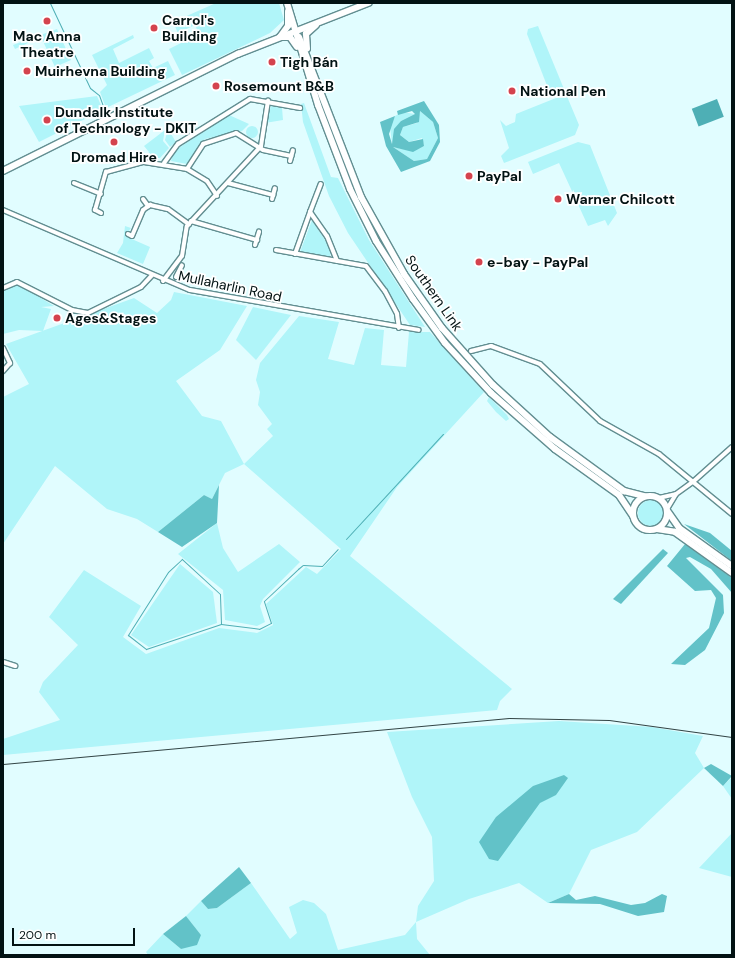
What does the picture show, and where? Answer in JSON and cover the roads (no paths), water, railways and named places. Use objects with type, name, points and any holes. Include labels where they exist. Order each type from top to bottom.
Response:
[{"type":"main road","points":[[286,3],[296,31],[308,76]]},
{"type":"main road","points":[[280,37],[288,26],[286,3]]},
{"type":"main road","points":[[3,171],[280,37],[368,3]]},
{"type":"main road","points":[[307,49],[306,34],[320,22]]},
{"type":"main road","name":"Southern Link","points":[[296,31],[307,49],[337,141],[361,197],[404,274],[442,328],[493,385],[550,437],[624,491],[644,496]]},
{"type":"main road","points":[[280,37],[294,42],[308,76]]},
{"type":"main road","name":"Southern Link","points":[[308,76],[332,147],[358,207],[391,266],[445,343],[531,430],[624,499],[633,516]]},
{"type":"main road","points":[[732,566],[679,528],[659,498],[644,496],[634,507],[633,516],[642,528],[675,532],[732,573]]},
{"type":"main road","points":[[656,529],[664,522],[667,510]]},
{"type":"street","points":[[164,163],[178,144],[247,101],[268,102],[300,108]]},
{"type":"street","points":[[163,281],[170,268],[182,256],[190,223],[217,196],[259,148],[268,102]]},
{"type":"street","points":[[187,169],[200,146],[226,135],[242,134],[259,148],[291,156]]},
{"type":"street","points":[[290,161],[293,150]]},
{"type":"street","points":[[101,213],[95,210],[102,194],[104,175],[109,171],[144,162],[164,163],[187,169],[207,181],[217,196]]},
{"type":"street","points":[[74,183],[102,194]]},
{"type":"street","points":[[228,183],[272,197],[275,188]]},
{"type":"street","points":[[296,254],[321,184]]},
{"type":"street","points":[[319,191],[324,193]]},
{"type":"street","points":[[143,199],[148,206],[168,209],[190,223],[257,240]]},
{"type":"street","points":[[128,234],[132,236],[148,206]]},
{"type":"street","name":"Mullaharlin Road","points":[[3,210],[163,281],[213,295],[399,328],[419,330]]},
{"type":"street","points":[[310,212],[326,236],[337,261]]},
{"type":"street","points":[[255,246],[258,232]]},
{"type":"street","points":[[276,250],[369,268],[397,314],[399,328]]},
{"type":"street","points":[[176,277],[182,265]]},
{"type":"street","points":[[170,268],[178,272]]},
{"type":"street","points":[[3,288],[17,282],[72,310],[88,313],[141,287],[152,275]]},
{"type":"street","points":[[471,351],[491,346],[540,364],[600,421],[659,454],[694,481],[732,514]]},
{"type":"street","points":[[3,348],[10,364],[3,371]]},
{"type":"street","points":[[659,498],[676,494],[694,481],[732,446]]},
{"type":"street","points":[[667,510],[676,494]]},
{"type":"street","points":[[3,662],[15,666]]},
{"type":"waterway","points":[[50,3],[90,88],[99,95],[104,109]]},
{"type":"waterway","points":[[346,539],[443,434]]},
{"type":"waterway","points":[[221,624],[220,594],[182,559],[168,572],[128,635],[146,649],[221,624],[259,629],[271,623],[264,601],[303,565],[322,566],[338,549]]},
{"type":"railway","points":[[3,764],[509,718],[609,720],[732,737]]},
{"type":"place","name":"Mac Anna Theatre","points":[[47,21]]},
{"type":"place","name":"Carrol's Building","points":[[154,28]]},
{"type":"place","name":"Tigh Bán","points":[[272,62]]},
{"type":"place","name":"Muirhevna Building","points":[[27,71]]},
{"type":"place","name":"Rosemount B&B","points":[[216,86]]},
{"type":"place","name":"National Pen","points":[[512,91]]},
{"type":"place","name":"Dundalk Institute of Technology - DKIT","points":[[47,120]]},
{"type":"place","name":"Dromad Hire","points":[[114,142]]},
{"type":"place","name":"PayPal","points":[[469,176]]},
{"type":"place","name":"Warner Chilcott","points":[[558,199]]},
{"type":"place","name":"e-bay - PayPal","points":[[479,262]]},
{"type":"place","name":"Ages&Stages","points":[[57,318]]}]
